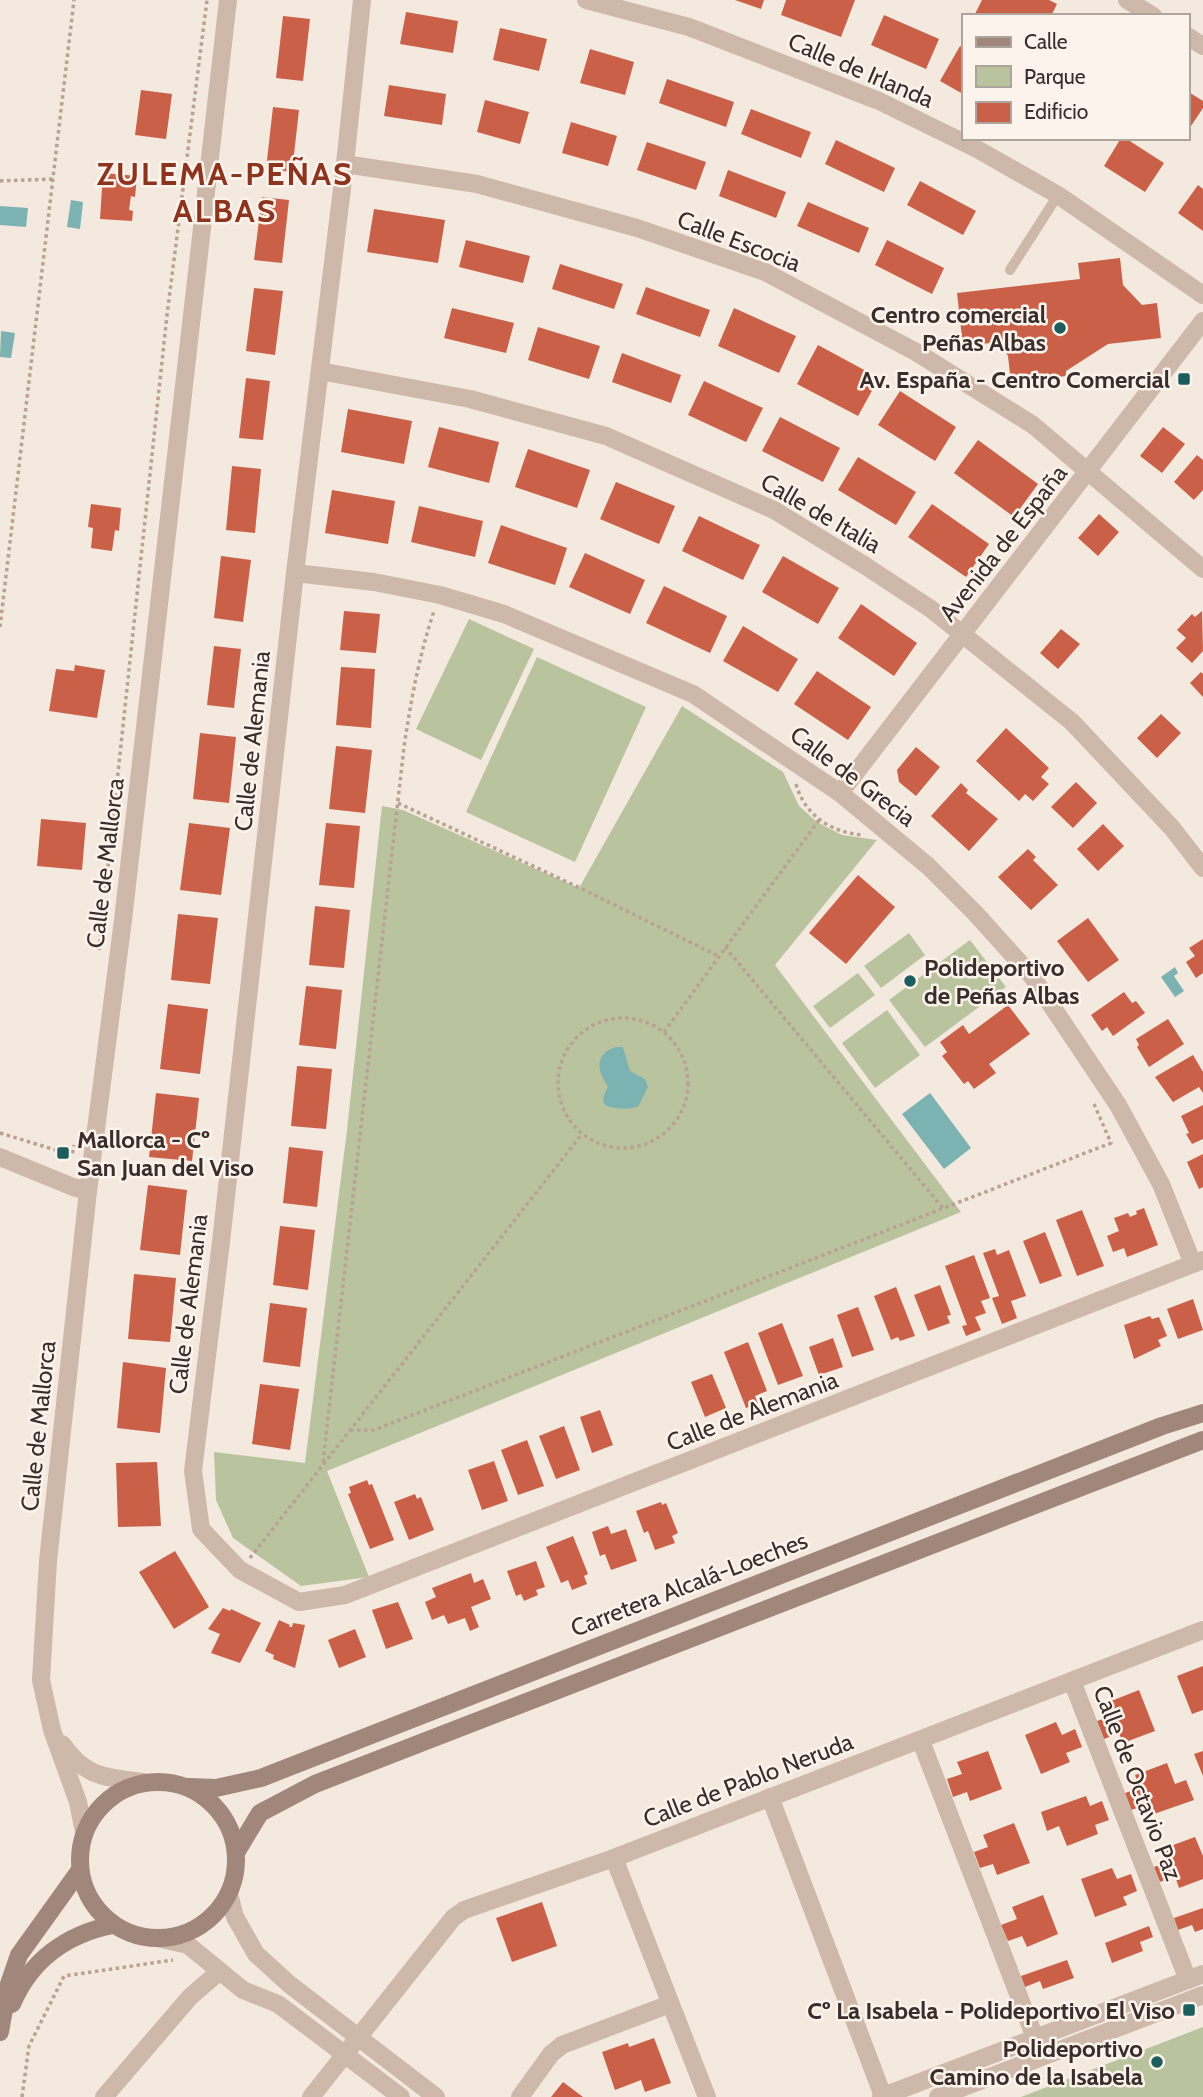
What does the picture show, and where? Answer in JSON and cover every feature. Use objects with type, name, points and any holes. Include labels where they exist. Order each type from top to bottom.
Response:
[{"type":"main road","name":"Carretera Alcalá-Loeches","points":[[189,1787],[216,1788],[261,1778],[1162,1426],[1203,1413]]},
{"type":"main road","name":"Carretera Alcalá-Loeches","points":[[237,1851],[260,1813],[315,1784],[1203,1440]]},
{"type":"main road","points":[[166,1781],[189,1787],[207,1798],[221,1812],[232,1830],[237,1851],[236,1873],[229,1894],[216,1912],[200,1927],[179,1936],[157,1938],[134,1935],[113,1924],[97,1910],[86,1891],[80,1870],[79,1851],[84,1832],[97,1809],[118,1792],[143,1782],[166,1781]]},
{"type":"main road","points":[[0,2032],[8,1987],[19,1955],[80,1870]]},
{"type":"main road","points":[[0,2032],[18,1989],[30,1972],[59,1944],[88,1930],[113,1924]]},
{"type":"street","name":"Calle de Mallorca","points":[[84,1832],[78,1802],[52,1730],[41,1680],[47,1574],[88,1191],[123,920],[228,0]]},
{"type":"street","name":"Calle de Alemania","points":[[362,0],[193,1472],[201,1529],[240,1570],[299,1602],[345,1595],[1198,1262]]},
{"type":"street","name":"Calle de Irlanda","points":[[586,0],[690,27],[879,101],[977,149],[1058,195],[1203,295]]},
{"type":"street","points":[[1127,0],[1150,14]]},
{"type":"street","name":"Calle Escocia","points":[[345,164],[477,184],[637,228],[765,272],[916,352],[1034,425],[1203,569]]},
{"type":"street","name":"Avenida de España","points":[[840,793],[1203,321]]},
{"type":"street","name":"Calle de Italia","points":[[320,371],[470,399],[606,436],[774,510],[931,609],[1072,722],[1172,828],[1203,868]]},
{"type":"street","name":"Calle de Grecia","points":[[295,573],[374,582],[440,595],[504,614],[693,694],[840,793],[929,866],[1031,975],[1118,1105],[1161,1184],[1198,1262]]},
{"type":"street","points":[[0,1157],[88,1191]]},
{"type":"street","name":"Calle de Pablo Neruda","points":[[311,2097],[453,1918],[464,1910],[614,1858],[1203,1630]]},
{"type":"street","name":"Calle de Octavio Paz","points":[[1072,1681],[1195,1977]]},
{"type":"street","name":"Calle de Mallorca","points":[[52,1730],[73,1760],[97,1776],[143,1782]]},
{"type":"street","points":[[921,1741],[1035,2038]]},
{"type":"street","points":[[770,1797],[882,2097],[1195,1977]]},
{"type":"street","points":[[614,1858],[706,2097]]},
{"type":"street","points":[[229,1894],[235,1917],[256,1954],[289,1984],[436,2097]]},
{"type":"street","points":[[157,1938],[188,1945],[243,1990],[278,2004],[401,2097]]},
{"type":"street","points":[[104,2097],[190,1997],[220,1971]]},
{"type":"street","points":[[938,2097],[1203,1995]]},
{"type":"street","points":[[520,2097],[551,2054],[562,2045],[670,2004]]},
{"type":"lane","points":[[1010,270],[1058,195]]},
{"type":"path","points":[[0,627],[74,0]]},
{"type":"path","points":[[99,951],[167,315],[207,0]]},
{"type":"path","points":[[0,181],[53,179]]},
{"type":"path","points":[[323,1462],[411,694],[424,642],[440,595]]},
{"type":"path","points":[[795,782],[800,798],[819,820],[842,832],[867,835]]},
{"type":"path","points":[[398,803],[718,956]]},
{"type":"path","points":[[664,1032],[819,820]]},
{"type":"path","points":[[725,947],[943,1208]]},
{"type":"path","points":[[612,1018],[629,1018],[649,1023],[664,1032],[678,1049],[688,1072],[688,1092],[680,1115],[669,1129],[638,1147],[623,1149],[605,1146],[582,1134],[565,1114],[557,1084],[565,1052],[579,1034],[612,1018]]},
{"type":"path","points":[[350,1430],[374,1430],[1111,1143],[1092,1102]]},
{"type":"path","points":[[0,1133],[72,1155],[76,1138]]},
{"type":"path","points":[[240,1570],[582,1134]]},
{"type":"path","points":[[22,2097],[29,2046],[64,1976],[182,1959]]},
{"type":"green space","points":[[469,619],[534,649],[481,760],[416,729]]},
{"type":"green space","points":[[537,657],[646,707],[575,862],[466,812]]},
{"type":"green space","points":[[682,706],[783,772],[799,806],[817,822],[842,835],[877,840],[775,965],[961,1212],[327,1471],[369,1577],[301,1586],[233,1538],[216,1500],[214,1452],[305,1463],[347,1130],[382,806],[403,810],[579,888]]},
{"type":"green space","points":[[909,933],[925,955],[881,988],[864,966]]},
{"type":"green space","points":[[970,940],[1006,987],[925,1047],[889,1000]]},
{"type":"green space","points":[[858,973],[875,995],[830,1028],[813,1006]]},
{"type":"green space","points":[[887,1010],[920,1055],[875,1088],[842,1043]]},
{"type":"green space","name":"Polideportivo Camino de la Isabela","points":[[1203,2027],[1203,2097],[1021,2097]]},
{"type":"water","points":[[71,200],[83,202],[80,229],[67,227]]},
{"type":"water","points":[[0,206],[28,208],[26,227],[0,225]]},
{"type":"water","points":[[1,331],[15,333],[11,358],[0,357]]},
{"type":"water","points":[[1175,967],[1178,973],[1174,976],[1184,991],[1175,997],[1161,977]]},
{"type":"water","points":[[616,1047],[623,1047],[630,1071],[645,1079],[648,1087],[638,1107],[625,1109],[604,1104],[603,1098],[608,1086],[601,1074],[601,1058]]},
{"type":"water","points":[[930,1093],[971,1148],[944,1169],[902,1114]]},
{"type":"building","points":[[735,0],[764,0],[761,9]]},
{"type":"building","points":[[786,0],[855,0],[841,37],[781,15]]},
{"type":"building","points":[[982,0],[1049,0],[1057,4],[1052,14],[975,14]]},
{"type":"building","points":[[406,12],[458,21],[453,53],[400,44]]},
{"type":"building","points":[[884,15],[939,39],[926,69],[871,45]]},
{"type":"building","points":[[283,16],[310,19],[303,81],[276,78]]},
{"type":"building","points":[[500,28],[547,39],[539,71],[493,60]]},
{"type":"building","points":[[960,46],[962,93],[940,81]]},
{"type":"building","points":[[590,49],[634,62],[625,95],[580,83]]},
{"type":"building","points":[[667,79],[734,102],[726,127],[659,103]]},
{"type":"building","points":[[389,85],[446,94],[442,125],[384,116]]},
{"type":"building","points":[[141,90],[172,94],[166,139],[135,135]]},
{"type":"building","points":[[1189,92],[1203,101],[1203,108],[1189,129]]},
{"type":"building","points":[[485,100],[529,112],[520,144],[477,132]]},
{"type":"building","points":[[273,107],[299,110],[292,172],[266,169]]},
{"type":"building","points":[[751,109],[811,132],[801,158],[741,134]]},
{"type":"building","points":[[571,122],[617,136],[608,166],[562,153]]},
{"type":"building","points":[[836,140],[895,168],[884,192],[825,164]]},
{"type":"building","points":[[1120,140],[1128,140],[1164,163],[1145,192],[1104,166]]},
{"type":"building","points":[[647,142],[706,162],[696,190],[637,170]]},
{"type":"building","points":[[728,170],[786,192],[776,218],[719,196]]},
{"type":"building","points":[[103,173],[137,176],[135,197],[131,196],[129,210],[133,211],[132,221],[100,219]]},
{"type":"building","points":[[920,181],[976,211],[963,235],[907,205]]},
{"type":"building","points":[[1198,185],[1203,189],[1203,231],[1178,213]]},
{"type":"building","points":[[262,197],[289,200],[282,263],[254,260]]},
{"type":"building","points":[[808,202],[869,228],[859,253],[797,226]]},
{"type":"building","points":[[374,209],[445,220],[438,263],[367,252]]},
{"type":"building","points":[[466,240],[530,256],[523,283],[459,267]]},
{"type":"building","points":[[887,240],[944,268],[932,294],[875,265]]},
{"type":"building","points":[[1120,258],[1123,285],[1142,305],[1157,303],[1161,338],[1108,344],[1066,371],[1066,376],[1011,383],[1008,356],[1000,342],[963,346],[957,293],[1080,279],[1078,263]]},
{"type":"building","points":[[560,264],[623,284],[614,309],[552,289]]},
{"type":"building","points":[[646,287],[710,310],[700,337],[636,314]]},
{"type":"building","points":[[254,288],[283,291],[275,355],[246,351]]},
{"type":"building","points":[[452,308],[514,323],[506,353],[444,338]]},
{"type":"building","points":[[734,308],[796,336],[779,373],[718,346]]},
{"type":"building","points":[[538,327],[600,346],[589,379],[528,360]]},
{"type":"building","points":[[818,345],[879,378],[858,416],[797,384]]},
{"type":"building","points":[[622,353],[681,375],[671,403],[612,382]]},
{"type":"building","points":[[246,378],[270,381],[263,440],[239,438]]},
{"type":"building","points":[[704,381],[763,408],[746,442],[688,415]]},
{"type":"building","points":[[900,391],[956,427],[935,461],[878,425]]},
{"type":"building","points":[[348,409],[412,421],[404,464],[341,452]]},
{"type":"building","points":[[780,417],[840,448],[823,482],[762,451]]},
{"type":"building","points":[[439,427],[499,442],[489,483],[428,467]]},
{"type":"building","points":[[1163,427],[1185,444],[1162,473],[1140,456]]},
{"type":"building","points":[[978,440],[1038,484],[1014,517],[954,473]]},
{"type":"building","points":[[528,449],[590,470],[577,508],[515,487]]},
{"type":"building","points":[[1197,455],[1203,460],[1203,490],[1194,500],[1174,482]]},
{"type":"building","points":[[858,457],[916,492],[896,525],[838,490]]},
{"type":"building","points":[[232,466],[261,469],[255,533],[226,530]]},
{"type":"building","points":[[616,482],[675,506],[659,544],[600,519]]},
{"type":"building","points":[[332,490],[395,501],[388,544],[325,533]]},
{"type":"building","points":[[91,504],[121,508],[119,531],[115,530],[112,551],[91,548],[93,528],[88,527]]},
{"type":"building","points":[[932,504],[989,544],[966,577],[908,537]]},
{"type":"building","points":[[419,506],[483,521],[475,557],[411,542]]},
{"type":"building","points":[[1099,514],[1119,532],[1098,556],[1078,538]]},
{"type":"building","points":[[699,516],[760,545],[743,580],[682,551]]},
{"type":"building","points":[[501,525],[567,548],[555,585],[488,563]]},
{"type":"building","points":[[585,553],[645,580],[630,614],[569,587]]},
{"type":"building","points":[[221,556],[251,560],[243,622],[214,618]]},
{"type":"building","points":[[783,556],[839,588],[818,624],[762,592]]},
{"type":"building","points":[[664,586],[727,616],[710,653],[646,623]]},
{"type":"building","points":[[861,604],[917,643],[894,676],[838,638]]},
{"type":"building","points":[[344,611],[380,614],[376,653],[340,650]]},
{"type":"building","points":[[1202,611],[1203,651],[1192,663],[1176,648],[1186,638],[1177,630],[1192,614],[1195,617]]},
{"type":"building","points":[[743,626],[798,659],[778,692],[723,661]]},
{"type":"building","points":[[1061,629],[1080,644],[1058,669],[1040,653]]},
{"type":"building","points":[[214,646],[241,649],[234,708],[207,705]]},
{"type":"building","points":[[75,665],[105,670],[97,718],[49,711],[56,669],[74,671]]},
{"type":"building","points":[[341,667],[375,669],[371,728],[336,725]]},
{"type":"building","points":[[817,671],[871,707],[848,740],[794,704]]},
{"type":"building","points":[[1201,672],[1203,674],[1203,697],[1190,683]]},
{"type":"building","points":[[1161,714],[1181,733],[1157,758],[1137,738]]},
{"type":"building","points":[[1006,728],[1049,768],[1041,777],[1049,784],[1033,801],[1025,794],[1019,801],[976,761]]},
{"type":"building","points":[[200,733],[236,737],[229,803],[193,799]]},
{"type":"building","points":[[336,746],[372,750],[365,813],[329,809]]},
{"type":"building","points":[[916,747],[940,767],[916,796],[899,782],[897,770]]},
{"type":"building","points":[[1076,782],[1097,803],[1073,828],[1051,807]]},
{"type":"building","points":[[961,783],[968,790],[966,793],[998,819],[969,851],[931,816]]},
{"type":"building","points":[[41,819],[86,823],[82,870],[37,866]]},
{"type":"building","points":[[189,823],[230,828],[221,895],[180,890]]},
{"type":"building","points":[[326,823],[360,826],[354,888],[319,885]]},
{"type":"building","points":[[1103,824],[1124,846],[1098,871],[1077,849]]},
{"type":"building","points":[[1028,849],[1036,857],[1033,860],[1058,885],[1031,910],[998,877]]},
{"type":"building","points":[[858,875],[895,907],[846,964],[809,933]]},
{"type":"building","points":[[315,906],[350,910],[344,968],[309,965]]},
{"type":"building","points":[[178,914],[218,918],[210,984],[171,980]]},
{"type":"building","points":[[1088,918],[1119,960],[1088,982],[1057,941]]},
{"type":"building","points":[[1203,939],[1203,973],[1196,978],[1186,962],[1195,956],[1189,948]]},
{"type":"building","points":[[306,986],[342,990],[336,1049],[299,1045]]},
{"type":"building","points":[[1124,992],[1132,1003],[1136,1001],[1145,1013],[1113,1036],[1107,1027],[1102,1031],[1091,1015]]},
{"type":"building","points":[[168,1004],[208,1009],[200,1074],[160,1069]]},
{"type":"building","points":[[1008,1005],[1030,1034],[989,1064],[996,1073],[974,1089],[968,1081],[964,1084],[942,1056],[947,1052],[940,1042],[963,1025],[969,1034]]},
{"type":"building","points":[[1168,1019],[1184,1044],[1149,1067],[1137,1047],[1139,1045],[1136,1039]]},
{"type":"building","points":[[1193,1055],[1203,1072],[1203,1093],[1199,1087],[1173,1102],[1155,1077]]},
{"type":"building","points":[[297,1066],[332,1069],[326,1129],[291,1126]]},
{"type":"building","points":[[156,1093],[199,1098],[192,1161],[149,1157]]},
{"type":"building","points":[[1203,1105],[1203,1139],[1192,1144],[1181,1116]]},
{"type":"building","points":[[289,1147],[323,1151],[317,1207],[283,1203]]},
{"type":"building","points":[[1203,1154],[1203,1187],[1199,1189],[1187,1162]]},
{"type":"building","points":[[148,1185],[187,1190],[180,1255],[140,1250]]},
{"type":"building","points":[[1144,1208],[1158,1245],[1127,1257],[1124,1248],[1113,1252],[1107,1236],[1119,1231],[1114,1218],[1128,1213],[1130,1217]]},
{"type":"building","points":[[1082,1210],[1104,1266],[1077,1276],[1056,1220]]},
{"type":"building","points":[[280,1226],[315,1230],[308,1290],[273,1285]]},
{"type":"building","points":[[1045,1232],[1062,1276],[1040,1284],[1023,1241]]},
{"type":"building","points":[[995,1249],[997,1255],[1009,1250],[1026,1296],[1011,1301],[1017,1318],[1002,1324],[992,1298],[999,1296],[983,1253]]},
{"type":"building","points":[[974,1255],[990,1298],[981,1301],[986,1313],[975,1317],[981,1330],[966,1336],[962,1326],[967,1325],[945,1266]]},
{"type":"building","points":[[134,1274],[176,1278],[170,1342],[128,1339]]},
{"type":"building","points":[[940,1285],[951,1315],[947,1316],[950,1323],[928,1331],[914,1295]]},
{"type":"building","points":[[896,1287],[915,1336],[900,1341],[898,1337],[891,1340],[874,1296]]},
{"type":"building","points":[[1193,1299],[1203,1330],[1178,1339],[1167,1309]]},
{"type":"building","points":[[270,1303],[307,1308],[300,1367],[263,1362]]},
{"type":"building","points":[[858,1307],[874,1350],[852,1357],[837,1315]]},
{"type":"building","points":[[1150,1316],[1152,1319],[1159,1317],[1167,1336],[1158,1340],[1161,1346],[1134,1359],[1124,1325]]},
{"type":"building","points":[[782,1323],[803,1376],[778,1385],[758,1333]]},
{"type":"building","points":[[833,1338],[843,1367],[819,1375],[809,1347]]},
{"type":"building","points":[[748,1342],[767,1391],[755,1396],[758,1404],[746,1408],[724,1352]]},
{"type":"building","points":[[123,1362],[166,1368],[160,1433],[117,1428]]},
{"type":"building","points":[[712,1374],[726,1408],[705,1417],[691,1382]]},
{"type":"building","points":[[260,1384],[299,1389],[290,1450],[252,1444]]},
{"type":"building","points":[[600,1410],[613,1445],[592,1453],[580,1417]]},
{"type":"building","points":[[564,1426],[580,1470],[556,1479],[539,1436]]},
{"type":"building","points":[[527,1440],[544,1486],[518,1495],[501,1450]]},
{"type":"building","points":[[494,1461],[508,1501],[482,1510],[468,1470]]},
{"type":"building","points":[[157,1462],[161,1526],[118,1527],[116,1463]]},
{"type":"building","points":[[367,1480],[369,1485],[372,1484],[394,1540],[370,1549],[348,1494],[351,1493],[349,1487]]},
{"type":"building","points":[[415,1494],[417,1499],[421,1497],[434,1530],[409,1540],[394,1502]]},
{"type":"building","points":[[661,1502],[662,1505],[666,1503],[678,1533],[672,1536],[675,1543],[655,1550],[648,1531],[644,1533],[636,1511]]},
{"type":"building","points":[[608,1526],[611,1534],[626,1529],[637,1561],[611,1570],[605,1554],[600,1556],[592,1532]]},
{"type":"building","points":[[573,1536],[588,1574],[584,1576],[587,1584],[572,1590],[568,1580],[561,1583],[546,1547]]},
{"type":"building","points":[[175,1551],[209,1607],[174,1629],[139,1572]]},
{"type":"building","points":[[536,1561],[545,1587],[536,1590],[538,1595],[524,1601],[521,1594],[516,1596],[507,1571]]},
{"type":"building","points":[[471,1573],[474,1583],[483,1579],[491,1599],[471,1607],[479,1627],[470,1631],[465,1618],[448,1624],[444,1615],[432,1620],[425,1602],[436,1597],[432,1588]]},
{"type":"building","points":[[398,1602],[413,1639],[386,1649],[372,1610]]},
{"type":"building","points":[[223,1608],[261,1623],[240,1663],[211,1653],[220,1634],[208,1629]]},
{"type":"building","points":[[279,1620],[290,1625],[289,1627],[292,1627],[293,1623],[305,1625],[295,1668],[273,1659],[274,1655],[265,1651]]},
{"type":"building","points":[[355,1629],[366,1657],[339,1668],[328,1640]]},
{"type":"building","points":[[1203,1666],[1203,1710],[1192,1714],[1177,1676]]},
{"type":"building","points":[[1139,1690],[1155,1731],[1123,1743],[1119,1733],[1104,1739],[1097,1721],[1111,1716],[1106,1703]]},
{"type":"building","points":[[1056,1722],[1062,1735],[1075,1729],[1082,1747],[1066,1753],[1070,1762],[1041,1774],[1025,1735]]},
{"type":"building","points":[[988,1751],[1002,1789],[970,1801],[967,1792],[953,1797],[947,1779],[962,1774],[957,1762]]},
{"type":"building","points":[[1203,1751],[1203,1776],[1194,1754]]},
{"type":"building","points":[[1167,1763],[1175,1784],[1186,1780],[1194,1800],[1151,1815],[1147,1805],[1131,1810],[1125,1793],[1140,1788],[1135,1775]]},
{"type":"building","points":[[1086,1796],[1090,1806],[1102,1801],[1109,1820],[1095,1825],[1098,1834],[1067,1846],[1059,1826],[1047,1831],[1041,1812]]},
{"type":"building","points":[[1014,1823],[1030,1863],[997,1875],[993,1864],[980,1868],[974,1852],[988,1847],[983,1835]]},
{"type":"building","points":[[1195,1837],[1203,1856],[1203,1879],[1179,1888],[1175,1876],[1160,1882],[1154,1867],[1170,1861],[1165,1848]]},
{"type":"building","points":[[1112,1868],[1117,1879],[1131,1874],[1137,1891],[1123,1897],[1127,1905],[1095,1917],[1081,1879]]},
{"type":"building","points":[[1043,1895],[1058,1934],[1027,1947],[1022,1936],[1008,1941],[1001,1925],[1017,1919],[1012,1907]]},
{"type":"building","points":[[542,1902],[557,1946],[512,1962],[496,1918]]},
{"type":"building","points":[[1203,1908],[1203,1929],[1195,1932],[1192,1925],[1178,1930],[1174,1918]]},
{"type":"building","points":[[1149,1926],[1153,1937],[1140,1942],[1143,1951],[1112,1963],[1105,1943]]},
{"type":"building","points":[[1067,1960],[1074,1978],[1043,1989],[1040,1981],[1025,1987],[1021,1976]]},
{"type":"building","points":[[654,2038],[671,2083],[645,2092],[641,2080],[615,2090],[602,2052],[628,2043],[629,2047]]},
{"type":"building","points":[[563,2082],[583,2097],[551,2097]]},
{"type":"place","name":"Centro comercial Peñas Albas","points":[[1060,328]]},
{"type":"place","name":"Av. España - Centro Comercial","points":[[1184,379]]},
{"type":"place","name":"Polideportivo de Peñas Albas","points":[[910,981]]},
{"type":"place","name":"Mallorca - Cº San Juan del Viso","points":[[63,1153]]},
{"type":"place","name":"Cº La Isabela - Polideportivo El Viso","points":[[1189,2010]]},
{"type":"place","name":"Polideportivo Camino de la Isabela","points":[[1157,2062]]},
{"type":"district","name":"ZULEMA-PEÑAS ALBAS","points":[[225,192]]}]
